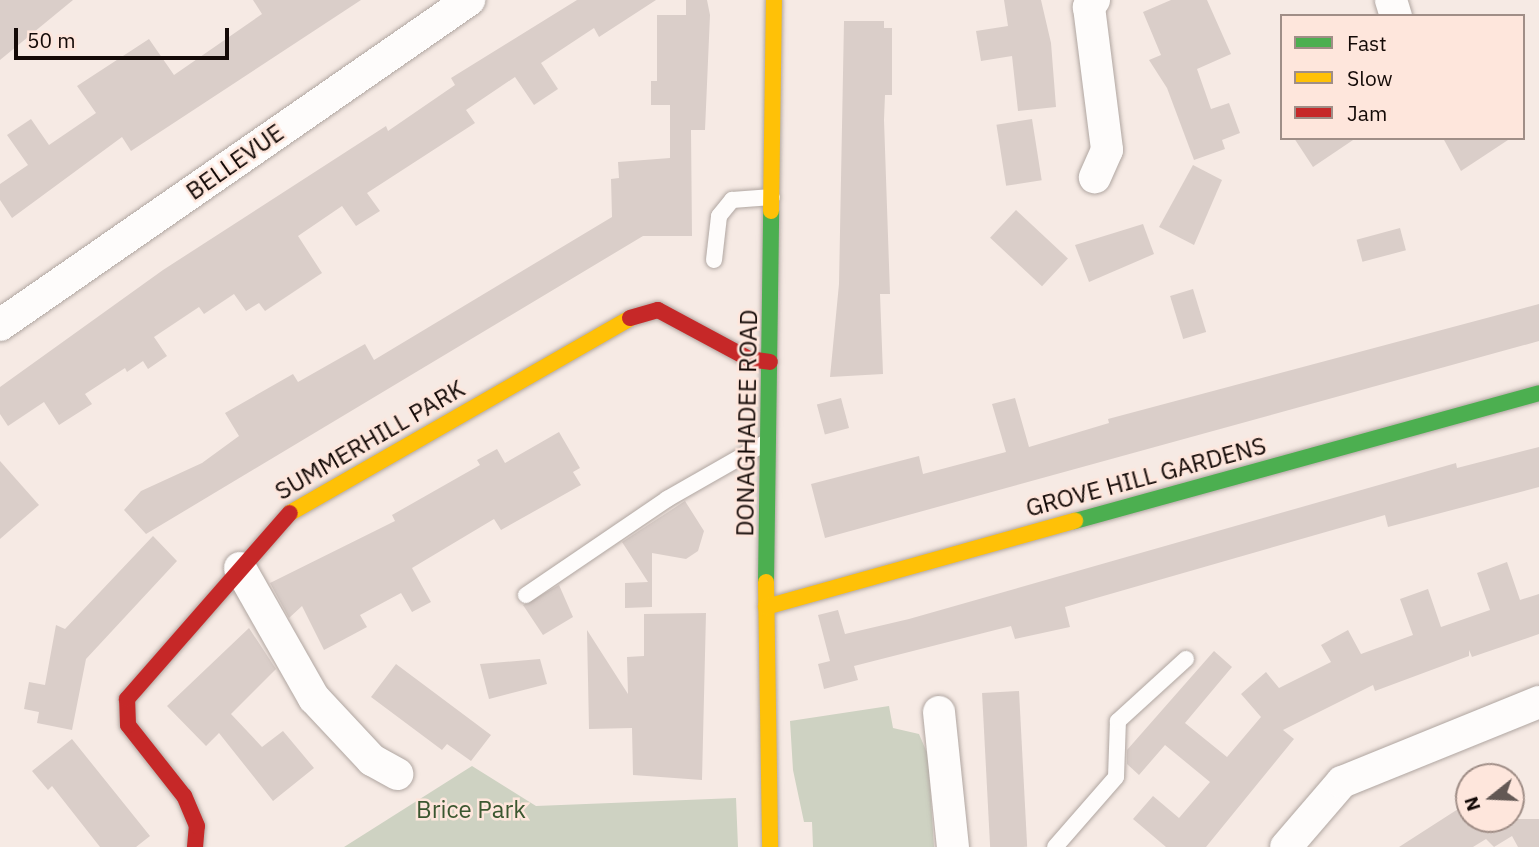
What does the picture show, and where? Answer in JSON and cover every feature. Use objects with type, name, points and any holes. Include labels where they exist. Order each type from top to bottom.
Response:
[{"type":"street","name":"BELLEVUE","points":[[0,325],[469,0]]},
{"type":"street","name":"DONAGHADEE ROAD","points":[[770,847],[766,607],[774,0]]},
{"type":"street","points":[[1094,0],[1089,6],[1107,150],[1094,177]]},
{"type":"street","name":"SUMMERHILL PARK","points":[[195,847],[197,827],[184,796],[128,725],[127,699],[279,519],[633,316],[658,310],[749,359],[770,362]]},
{"type":"street","name":"GROVE HILL GARDENS","points":[[766,607],[1539,393]]},
{"type":"street","points":[[240,568],[314,698],[372,760],[397,774]]},
{"type":"street","points":[[1286,847],[1342,782],[1539,702]]},
{"type":"street","points":[[939,712],[953,847]]},
{"type":"lane","points":[[715,260],[719,216],[732,200],[772,197]]},
{"type":"lane","points":[[526,595],[667,499],[769,441]]},
{"type":"lane","points":[[1055,847],[1116,777],[1118,721],[1186,659]]},
{"type":"green space","points":[[889,706],[893,728],[919,734],[928,755],[934,847],[813,847],[812,822],[804,822],[793,770],[790,721]]},
{"type":"green space","name":"Brice Park","points":[[472,766],[536,806],[736,798],[738,847],[344,847]]},
{"type":"building","points":[[0,0],[73,0],[0,60]]},
{"type":"building","points":[[253,0],[361,0],[131,151],[122,137],[12,218],[0,200],[0,184],[28,165],[7,135],[31,119],[49,145],[96,113],[77,86],[149,39],[174,75],[262,14]]},
{"type":"building","points":[[577,0],[656,0],[599,37],[594,28],[541,63],[558,89],[534,105],[515,77],[466,110],[475,123],[367,193],[380,211],[356,226],[342,206],[298,236],[322,273],[265,311],[259,303],[246,311],[234,294],[204,314],[199,307],[154,337],[167,356],[148,369],[143,361],[127,372],[125,368],[85,394],[92,404],[59,425],[44,402],[8,426],[0,414],[0,387],[163,270],[386,126],[388,131],[455,85],[451,78]]},
{"type":"building","points":[[686,0],[707,0],[710,15],[705,130],[691,130],[692,236],[643,236],[146,534],[124,510],[141,491],[202,463],[239,436],[225,413],[293,374],[298,382],[365,344],[374,360],[612,217],[611,179],[619,178],[618,162],[670,158],[670,105],[651,105],[651,81],[657,81],[657,15],[686,15]]},
{"type":"building","points":[[1004,0],[1041,0],[1051,43],[1056,107],[1018,111],[1012,56],[981,61],[976,31],[1008,26]]},
{"type":"building","points":[[1171,0],[1207,0],[1231,54],[1197,69],[1211,109],[1229,103],[1240,133],[1222,140],[1225,149],[1194,160],[1167,88],[1149,60],[1161,55],[1143,12]]},
{"type":"building","points":[[844,21],[884,21],[884,28],[892,28],[892,95],[885,95],[884,120],[890,294],[880,294],[883,374],[830,377],[839,284]]},
{"type":"building","points":[[1032,119],[1042,180],[1006,186],[996,125]]},
{"type":"building","points":[[1295,140],[1353,140],[1313,167]]},
{"type":"building","points":[[1444,140],[1508,140],[1461,171]]},
{"type":"building","points":[[1193,165],[1222,180],[1194,245],[1159,227]]},
{"type":"building","points":[[1016,210],[1068,258],[1042,286],[990,238]]},
{"type":"building","points":[[1143,224],[1154,254],[1089,282],[1075,245]]},
{"type":"building","points":[[1400,228],[1406,250],[1362,262],[1357,240]]},
{"type":"building","points":[[1193,289],[1206,332],[1183,339],[1170,296]]},
{"type":"building","points":[[1539,304],[1539,341],[825,538],[811,484],[919,456],[923,474],[1006,452],[992,404],[1015,398],[1029,447],[1109,423],[1108,419]]},
{"type":"building","points":[[841,398],[849,428],[825,434],[817,404]]},
{"type":"building","points":[[559,432],[580,468],[573,472],[581,485],[501,530],[494,519],[412,568],[431,602],[412,612],[401,593],[360,615],[367,627],[324,650],[302,606],[289,618],[270,583],[395,521],[392,515],[480,465],[477,460],[497,449],[505,463]]},
{"type":"building","points":[[1539,447],[1539,487],[1388,527],[1385,515],[1065,607],[1070,627],[1015,639],[1011,626],[854,666],[858,680],[824,689],[818,664],[830,661],[818,615],[838,610],[845,634],[909,619],[1456,463],[1457,468]]},
{"type":"building","points":[[0,461],[39,505],[0,539]]},
{"type":"building","points":[[685,501],[704,531],[698,551],[686,559],[652,553],[652,607],[625,608],[625,583],[648,582],[622,542]]},
{"type":"building","points":[[153,536],[177,561],[86,659],[72,730],[37,723],[39,712],[24,709],[29,682],[45,685],[56,625],[65,629]]},
{"type":"building","points":[[1507,562],[1520,600],[1539,594],[1539,634],[1472,657],[1469,650],[1469,656],[1375,691],[1373,685],[1283,730],[1294,739],[1206,847],[1166,847],[1133,819],[1153,796],[1179,818],[1210,782],[1165,745],[1139,775],[1127,764],[1127,750],[1214,651],[1232,667],[1185,723],[1227,757],[1261,717],[1241,694],[1266,672],[1279,688],[1331,662],[1321,645],[1348,630],[1361,654],[1413,635],[1400,599],[1428,589],[1441,627],[1490,610],[1477,573]]},
{"type":"building","points":[[559,585],[573,617],[543,635],[523,605]]},
{"type":"building","points":[[706,613],[702,780],[633,775],[632,728],[589,729],[587,630],[628,694],[627,657],[644,656],[644,614]]},
{"type":"building","points":[[249,628],[276,669],[231,714],[262,747],[283,731],[314,768],[273,801],[219,733],[206,746],[167,706]]},
{"type":"building","points":[[540,659],[547,684],[489,699],[480,664]]},
{"type":"building","points":[[396,664],[491,735],[471,761],[447,744],[442,750],[371,697]]},
{"type":"building","points":[[1019,691],[1027,847],[990,847],[982,693]]},
{"type":"building","points":[[72,739],[150,836],[136,847],[100,847],[52,786],[48,790],[32,771]]},
{"type":"building","points":[[1455,811],[1455,833],[1525,833],[1525,819],[1539,819],[1539,847],[1518,847],[1512,836],[1494,847],[1486,839],[1473,847],[1399,847]]},
{"type":"traffic: fast","points":[[766,582],[771,211]]},
{"type":"traffic: fast","points":[[1075,521],[1539,393]]},
{"type":"traffic: slow","points":[[771,211],[774,0]]},
{"type":"traffic: slow","points":[[290,513],[630,318]]},
{"type":"traffic: slow","points":[[766,607],[1075,521]]},
{"type":"traffic: slow","points":[[766,582],[770,847]]},
{"type":"traffic: jam","points":[[630,318],[658,310],[749,359],[770,362]]},
{"type":"traffic: jam","points":[[195,847],[197,826],[184,796],[128,725],[127,699],[290,513]]}]
